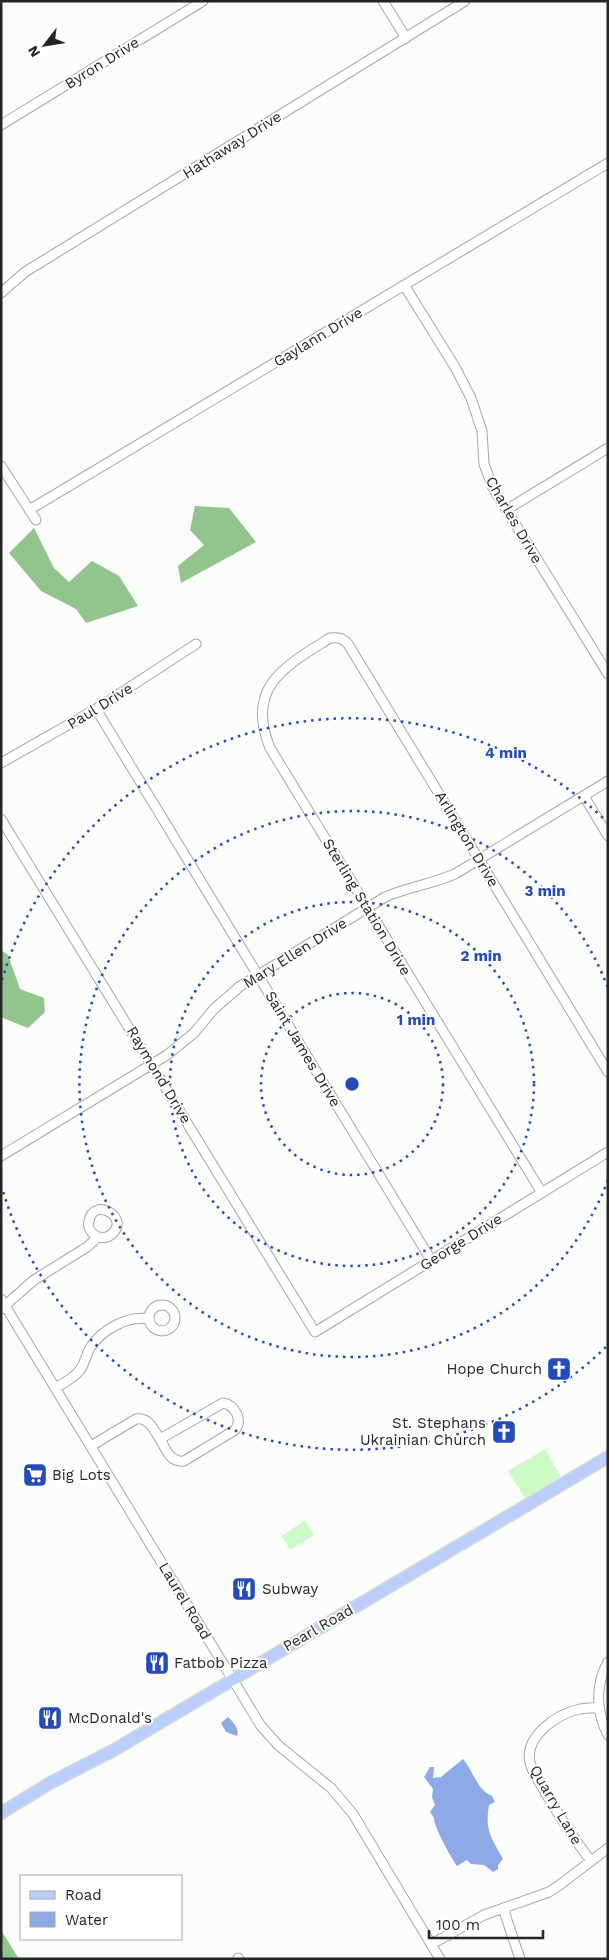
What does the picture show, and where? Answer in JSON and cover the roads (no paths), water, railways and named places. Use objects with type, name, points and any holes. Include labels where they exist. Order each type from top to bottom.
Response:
[{"type":"main road","name":"Pearl Road","points":[[1,1813],[50,1783],[114,1750],[608,1457]]},
{"type":"street","name":"Byron Drive","points":[[1,126],[203,1]]},
{"type":"street","points":[[383,1],[406,38]]},
{"type":"street","name":"Hathaway Drive","points":[[1,293],[25,272],[465,1]]},
{"type":"street","name":"Gaylann Drive","points":[[29,510],[608,163]]},
{"type":"street","name":"Charles Drive","points":[[404,285],[455,367],[471,398],[480,422],[484,464],[487,474],[506,510],[608,674]]},
{"type":"street","points":[[506,510],[608,448]]},
{"type":"street","points":[[1,466],[36,520]]},
{"type":"street","name":"Arlington Drive","points":[[337,637],[344,639],[348,644],[608,1072]]},
{"type":"street","name":"Sterling Station Drive","points":[[337,637],[330,638],[290,663],[281,671],[271,686],[264,703],[263,727],[270,748],[542,1193]]},
{"type":"street","name":"Paul Drive","points":[[1,763],[96,709],[196,644]]},
{"type":"street","name":"Saint James Drive","points":[[96,709],[431,1260]]},
{"type":"street","name":"Mary Ellen Drive","points":[[1,1156],[181,1045],[226,997],[368,908],[401,890],[441,881],[479,860],[608,781]]},
{"type":"street","points":[[584,796],[608,836]]},
{"type":"street","name":"Raymond Drive","points":[[1,819],[315,1332]]},
{"type":"street","name":"George Drive","points":[[315,1332],[608,1152]]},
{"type":"street","points":[[3,1305],[34,1280],[88,1247],[98,1237]]},
{"type":"street","name":"Laurel Road","points":[[3,1305],[268,1735],[331,1788],[354,1814],[440,1959]]},
{"type":"street","points":[[55,1388],[73,1377],[81,1369],[89,1350],[102,1334],[134,1318],[149,1318]]},
{"type":"street","points":[[91,1446],[136,1419],[141,1418],[149,1422],[171,1458],[184,1461],[235,1430],[239,1417],[228,1403],[218,1404],[160,1439]]},
{"type":"street","points":[[608,1662],[600,1676],[599,1707],[602,1722],[608,1734]]},
{"type":"street","name":"Quarry Lane","points":[[591,1861],[571,1835],[533,1771],[530,1762],[531,1746],[539,1732],[569,1713],[580,1709],[599,1707]]},
{"type":"street","points":[[432,1944],[469,1922],[549,1892],[608,1848]]},
{"type":"street","points":[[503,1908],[520,1959]]},
{"type":"water","points":[[228,1717],[237,1728],[237,1736],[226,1732],[221,1723]]},
{"type":"water","points":[[463,1759],[479,1785],[492,1796],[495,1802],[489,1805],[488,1823],[492,1838],[503,1859],[498,1865],[498,1869],[493,1872],[484,1865],[471,1864],[467,1860],[457,1866],[436,1828],[434,1818],[430,1812],[435,1805],[432,1797],[433,1789],[424,1777],[430,1767],[434,1767],[433,1778],[441,1777]]},
{"type":"place","name":"Hope Church","points":[[559,1369]]},
{"type":"place","name":"St. Stephans Ukrainian Church","points":[[504,1432]]},
{"type":"place","name":"Big Lots","points":[[35,1475]]},
{"type":"place","name":"Subway","points":[[244,1589]]},
{"type":"place","name":"Fatbob Pizza","points":[[157,1663]]},
{"type":"place","name":"McDonald's","points":[[50,1718]]}]
